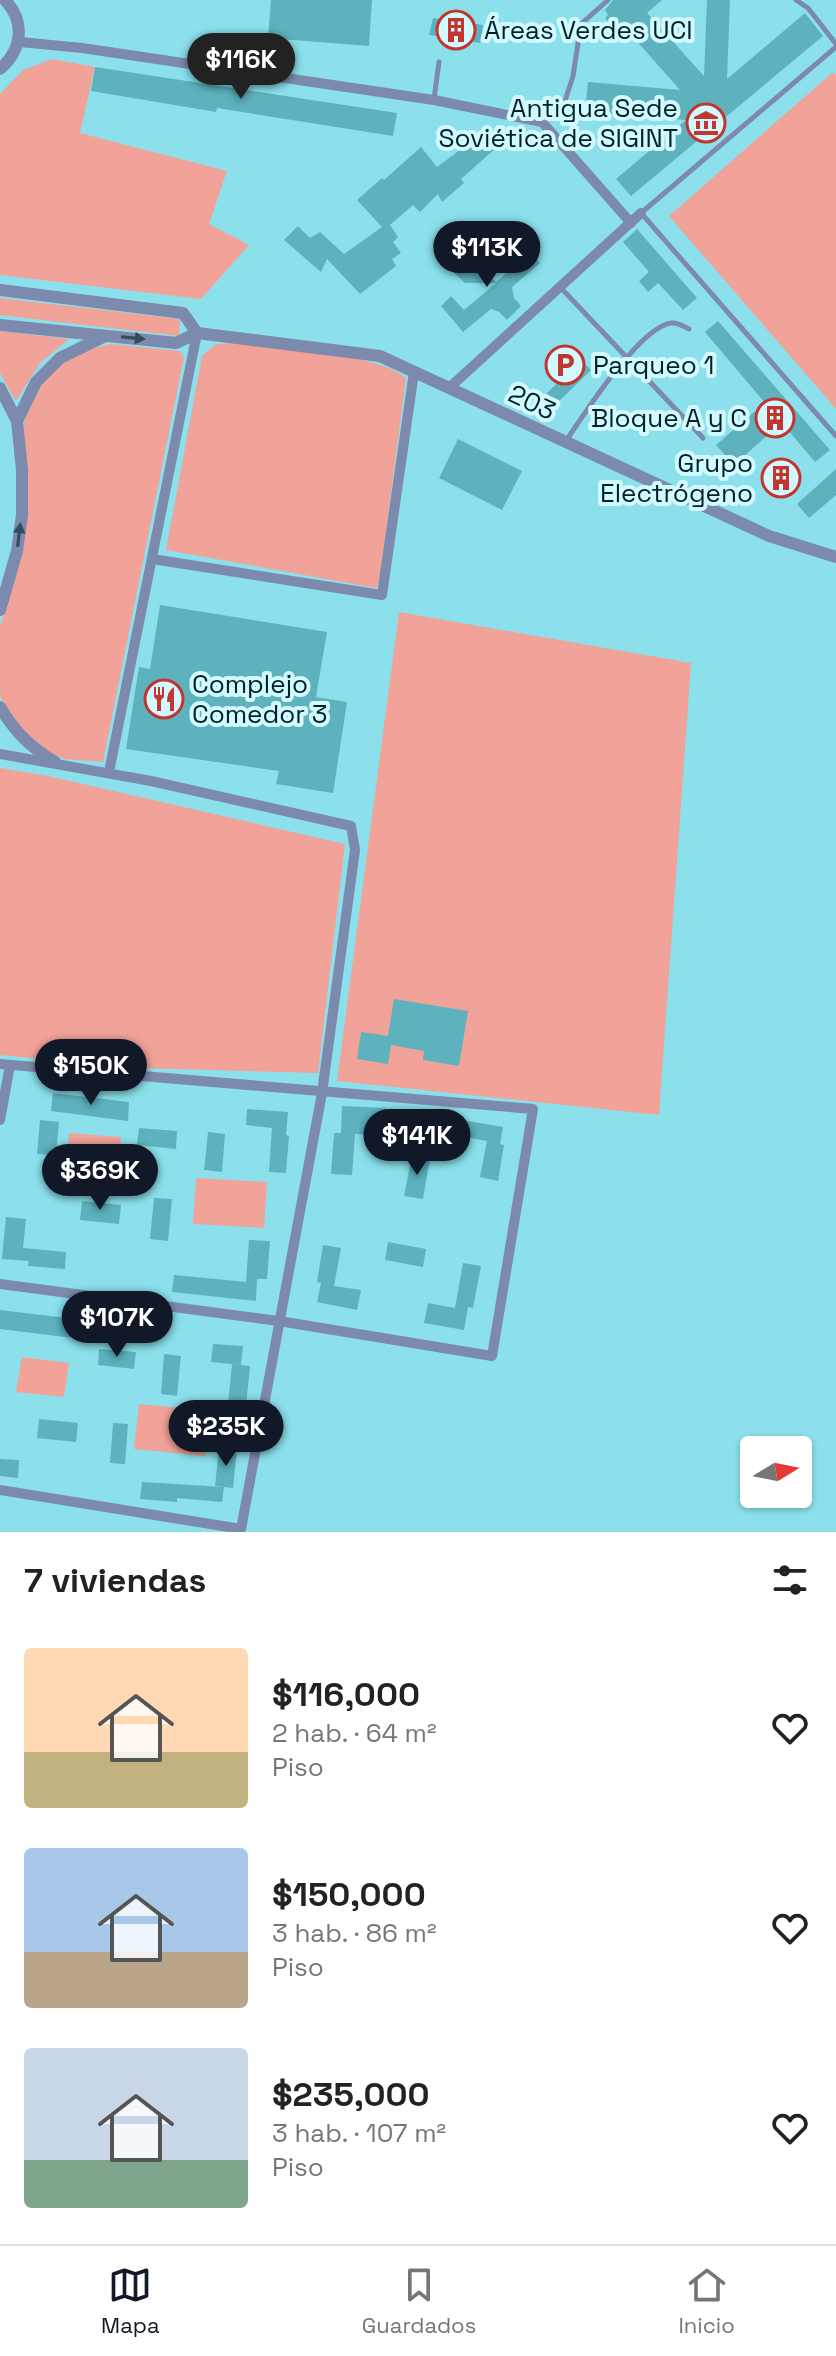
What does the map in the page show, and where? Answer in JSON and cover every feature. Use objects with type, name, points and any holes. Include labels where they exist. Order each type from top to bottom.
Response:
[{"type":"street","points":[[0,69],[9,61],[20,42],[13,8],[5,0]]},
{"type":"street","points":[[20,42],[82,48],[434,100],[542,122],[631,223]]},
{"type":"street","points":[[449,388],[641,213]]},
{"type":"street","points":[[0,290],[183,313],[197,333],[109,772]]},
{"type":"street","points":[[0,325],[176,343],[197,333]]},
{"type":"street","name":"203","points":[[197,333],[380,356],[769,536],[836,557]]},
{"type":"street","points":[[17,421],[36,382],[60,358],[105,336]]},
{"type":"street","points":[[152,559],[382,595],[414,372]]},
{"type":"street","points":[[0,388],[17,421],[22,470],[22,515],[12,575],[0,610]]},
{"type":"street","points":[[0,707],[13,729],[30,747],[55,762]]},
{"type":"street","points":[[0,754],[109,772],[351,826],[355,850],[322,1093],[241,1529],[0,1490]]},
{"type":"street","points":[[0,1120],[5,1065],[533,1109],[492,1356],[279,1321],[0,1284]]},
{"type":"lane","points":[[542,122],[563,107],[573,76],[581,24],[608,0]]},
{"type":"lane","points":[[796,0],[808,8],[836,45],[641,213],[836,436]]},
{"type":"lane","points":[[434,100],[439,62]]},
{"type":"lane","points":[[560,287],[703,438]]},
{"type":"lane","points":[[565,441],[626,356],[664,325],[680,324],[689,329]]},
{"type":"shaded area","points":[[52,59],[95,67],[80,133],[227,171],[209,224],[249,245],[201,299],[0,275],[0,94],[23,70]]},
{"type":"shaded area","points":[[833,72],[836,75],[836,409],[669,216]]},
{"type":"shaded area","points":[[0,298],[180,319],[179,336],[0,315]]},
{"type":"shaded area","points":[[0,331],[69,339],[40,363],[16,401],[0,373]]},
{"type":"shaded area","points":[[235,343],[351,358],[374,363],[406,378],[380,578],[376,588],[166,550],[202,356],[216,344]]},
{"type":"shaded area","points":[[110,344],[180,351],[184,357],[103,762],[64,759],[49,752],[16,726],[0,696],[0,627],[19,563],[24,420],[37,391],[57,367],[83,351]]},
{"type":"shaded area","points":[[399,612],[691,663],[659,1115],[337,1081]]},
{"type":"shaded area","points":[[0,768],[48,776],[345,844],[318,1073],[136,1068],[0,1055]]},
{"type":"shaded area","points":[[69,1133],[121,1137],[119,1174],[67,1171]]},
{"type":"shaded area","points":[[196,1178],[267,1182],[264,1228],[193,1224]]},
{"type":"shaded area","points":[[22,1357],[69,1363],[64,1397],[16,1392]]},
{"type":"shaded area","points":[[139,1404],[210,1411],[205,1456],[134,1449]]},
{"type":"building","points":[[271,0],[372,0],[369,46],[268,38]]},
{"type":"building","points":[[613,0],[662,0],[647,13],[704,76],[707,0],[730,0],[727,79],[805,13],[823,36],[631,196],[616,179],[686,120],[585,112],[588,82],[680,90],[626,29],[620,35],[605,18],[608,15],[605,10]]},
{"type":"building","name":"Áreas Verdes UCI","points":[[433,18],[483,25],[480,43],[429,35]]},
{"type":"building","points":[[95,67],[397,113],[393,136],[91,91]]},
{"type":"building","points":[[484,132],[497,147],[461,179],[464,183],[442,202],[438,194],[420,212],[413,205],[390,225],[398,237],[393,242],[401,253],[392,259],[396,266],[360,294],[327,259],[321,272],[284,240],[298,226],[310,238],[320,232],[344,254],[382,227],[357,200],[382,178],[384,180],[421,147],[437,167]]},
{"type":"building","points":[[637,229],[697,298],[683,310],[658,283],[648,292],[639,281],[649,272],[623,242]]},
{"type":"building","points":[[470,247],[487,263],[485,272],[496,282],[530,252],[540,263],[512,287],[514,298],[521,306],[507,320],[491,309],[463,332],[441,306],[451,296],[464,310],[496,283],[465,283],[450,269]]},
{"type":"building","points":[[718,321],[830,450],[815,462],[705,332]]},
{"type":"building","points":[[581,360],[591,370],[554,406],[544,396]]},
{"type":"building","points":[[755,411],[770,433],[734,465],[716,445]]},
{"type":"building","points":[[458,439],[522,471],[502,510],[439,478]]},
{"type":"building","name":"Grupo Electrógeno","points":[[789,461],[799,476],[776,495],[764,480]]},
{"type":"building","points":[[836,469],[836,495],[809,518],[797,504]]},
{"type":"building","name":"Complejo Comedor 3","points":[[160,605],[327,632],[316,697],[347,702],[333,793],[276,784],[279,771],[126,749],[139,667],[150,669]]},
{"type":"building","points":[[394,999],[468,1011],[459,1066],[423,1060],[424,1051],[391,1045],[388,1064],[357,1059],[361,1032],[388,1036]]},
{"type":"building","points":[[53,1093],[129,1102],[128,1121],[51,1111]]},
{"type":"building","points":[[342,1106],[386,1108],[385,1135],[355,1134],[352,1175],[331,1174],[334,1133],[341,1133]]},
{"type":"building","points":[[247,1109],[288,1112],[286,1173],[269,1172],[272,1128],[246,1125]]},
{"type":"building","points":[[40,1120],[59,1122],[56,1155],[37,1154]]},
{"type":"building","points":[[462,1120],[503,1127],[500,1144],[504,1145],[498,1181],[480,1177],[487,1141],[459,1136]]},
{"type":"building","points":[[139,1128],[177,1131],[176,1149],[137,1145]]},
{"type":"building","points":[[208,1132],[225,1134],[222,1172],[204,1170]]},
{"type":"building","points":[[412,1155],[430,1158],[423,1199],[404,1196]]},
{"type":"building","points":[[154,1198],[172,1199],[168,1241],[150,1239]]},
{"type":"building","points":[[82,1201],[121,1205],[119,1224],[80,1220]]},
{"type":"building","points":[[6,1217],[26,1219],[23,1248],[66,1252],[65,1269],[28,1266],[29,1261],[2,1259]]},
{"type":"building","points":[[249,1240],[270,1241],[267,1279],[257,1279],[256,1301],[172,1292],[174,1275],[246,1282]]},
{"type":"building","points":[[388,1242],[426,1249],[423,1267],[385,1260]]},
{"type":"building","points":[[323,1245],[341,1248],[334,1286],[361,1290],[357,1310],[317,1302]]},
{"type":"building","points":[[463,1263],[481,1266],[473,1308],[468,1307],[464,1330],[424,1323],[428,1303],[455,1308]]},
{"type":"building","points":[[0,1310],[75,1319],[73,1338],[0,1329]]},
{"type":"building","points":[[213,1344],[243,1346],[241,1365],[211,1362]]},
{"type":"building","points":[[99,1349],[136,1352],[134,1369],[98,1365]]},
{"type":"building","points":[[164,1354],[181,1356],[177,1396],[161,1394]]},
{"type":"building","points":[[232,1364],[250,1366],[246,1406],[228,1404]]},
{"type":"building","points":[[39,1419],[78,1423],[76,1442],[37,1438]]},
{"type":"building","points":[[113,1423],[128,1424],[125,1464],[110,1463]]},
{"type":"building","points":[[219,1447],[237,1449],[233,1488],[215,1486]]},
{"type":"building","points":[[0,1459],[19,1460],[18,1478],[0,1476]]},
{"type":"building","points":[[142,1482],[224,1487],[222,1502],[140,1499]]},
{"type":"place","name":"Áreas Verdes UCI","points":[[456,30]]},
{"type":"place","name":"Antigua Sede Soviética de SIGINT","points":[[706,123]]},
{"type":"place","name":"Parqueo 1","points":[[565,365]]},
{"type":"place","name":"Bloque A y C","points":[[775,418]]},
{"type":"place","name":"Grupo Electrógeno","points":[[781,478]]},
{"type":"place","name":"Complejo Comedor 3","points":[[164,699]]}]
